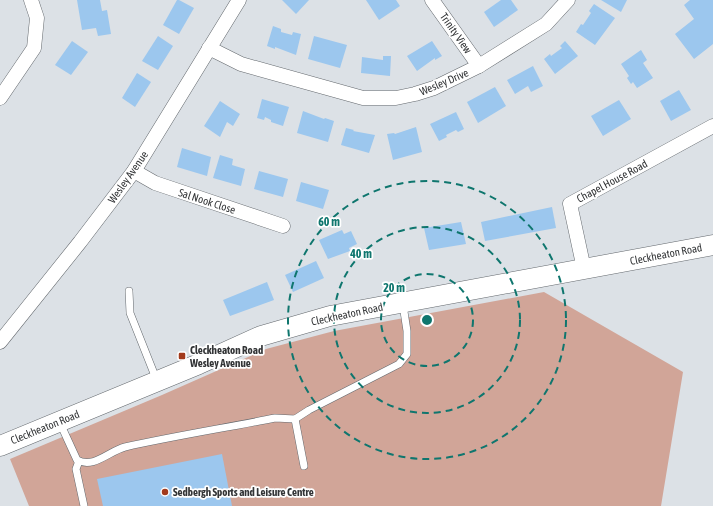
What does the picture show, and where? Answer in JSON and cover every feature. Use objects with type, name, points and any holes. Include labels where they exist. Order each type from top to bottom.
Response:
[{"type":"street","points":[[0,98],[34,48],[37,18],[31,0]]},
{"type":"street","name":"Wesley Avenue","points":[[0,342],[76,248],[134,171],[239,0]]},
{"type":"street","name":"Trinity View","points":[[432,0],[479,66]]},
{"type":"street","name":"Wesley Drive","points":[[209,48],[241,64],[363,98],[396,98],[434,88],[479,66],[546,24],[568,0]]},
{"type":"street","name":"Chapel House Road","points":[[584,269],[570,204],[713,126]]},
{"type":"street","name":"Sal Nook Close","points":[[134,171],[154,183],[283,226]]},
{"type":"street","name":"Cleckheaton Road","points":[[0,446],[261,336],[330,316],[713,245]]},
{"type":"lane","points":[[130,291],[130,313],[157,381]]},
{"type":"lane","points":[[60,421],[77,460],[83,463],[93,462],[123,448],[275,418],[295,419],[309,410],[399,364],[407,354],[407,331],[403,302]]},
{"type":"lane","points":[[295,419],[304,466]]},
{"type":"lane","points":[[79,461],[76,469],[84,506]]},
{"type":"shaded area","points":[[544,292],[683,372],[661,506],[29,506],[10,459],[162,395],[266,349],[334,331]]},
{"type":"building","points":[[77,0],[100,0],[102,11],[107,10],[111,34],[98,36],[96,28],[82,30]]},
{"type":"building","points":[[177,0],[194,8],[179,34],[163,25]]},
{"type":"building","points":[[282,0],[309,0],[296,14]]},
{"type":"building","points":[[366,0],[396,0],[400,6],[379,20]]},
{"type":"building","points":[[501,0],[511,0],[518,10],[494,27],[484,12]]},
{"type":"building","points":[[601,0],[627,0],[621,12]]},
{"type":"building","points":[[690,0],[713,0],[713,44],[694,59],[675,34],[694,19],[684,5]]},
{"type":"building","points":[[594,4],[615,18],[595,45],[576,32],[591,13],[589,11]]},
{"type":"building","points":[[273,26],[281,29],[281,32],[292,35],[293,32],[301,34],[296,55],[275,47],[275,49],[267,46]]},
{"type":"building","points":[[158,36],[173,46],[158,70],[142,61]]},
{"type":"building","points":[[314,36],[347,45],[340,68],[308,59]]},
{"type":"building","points":[[72,41],[88,52],[71,75],[55,65]]},
{"type":"building","points":[[432,41],[442,56],[435,60],[435,58],[417,71],[407,56]]},
{"type":"building","points":[[565,41],[578,56],[555,74],[544,59],[562,48],[560,46]]},
{"type":"building","points":[[641,50],[647,60],[643,63],[653,78],[637,88],[633,82],[631,84],[627,78],[629,76],[621,64]]},
{"type":"building","points":[[383,56],[391,56],[390,76],[361,73],[362,57],[383,60]]},
{"type":"building","points":[[533,66],[543,86],[531,92],[528,86],[515,94],[507,80]]},
{"type":"building","points":[[137,73],[151,82],[135,107],[122,98]]},
{"type":"building","points":[[495,87],[506,106],[478,123],[467,102]]},
{"type":"building","points":[[679,90],[691,110],[671,121],[660,101]]},
{"type":"building","points":[[262,99],[289,107],[283,126],[271,122],[271,120],[265,117],[264,120],[257,118]]},
{"type":"building","points":[[619,100],[631,119],[603,136],[591,116]]},
{"type":"building","points":[[220,101],[240,114],[233,126],[227,122],[220,137],[204,126]]},
{"type":"building","points":[[303,111],[334,121],[328,142],[297,133]]},
{"type":"building","points":[[456,112],[464,129],[458,132],[456,130],[446,135],[447,137],[439,141],[430,124]]},
{"type":"building","points":[[416,127],[422,152],[393,160],[387,134],[395,134]]},
{"type":"building","points":[[346,128],[354,130],[353,131],[375,135],[369,153],[341,145]]},
{"type":"building","points":[[182,148],[211,157],[207,176],[177,167]]},
{"type":"building","points":[[220,155],[233,159],[232,165],[245,169],[241,186],[213,178]]},
{"type":"building","points":[[259,171],[288,179],[283,197],[254,189]]},
{"type":"building","points":[[301,182],[329,190],[323,209],[296,201]]},
{"type":"building","points":[[552,207],[556,228],[485,241],[481,222]]},
{"type":"building","points":[[461,222],[466,244],[429,250],[424,228]]},
{"type":"building","points":[[342,230],[344,234],[351,231],[357,244],[349,248],[350,251],[328,259],[319,240]]},
{"type":"building","points":[[316,261],[324,278],[293,292],[285,275]]},
{"type":"building","points":[[267,282],[274,300],[230,316],[223,300]]},
{"type":"building","name":"Sedbergh Sports and Leisure Centre","points":[[222,454],[232,506],[103,506],[97,479]]},
{"type":"place","name":"Cleckheaton Road Wesley Avenue","points":[[182,356]]},
{"type":"place","name":"Sedbergh Sports and Leisure Centre","points":[[165,492]]}]
